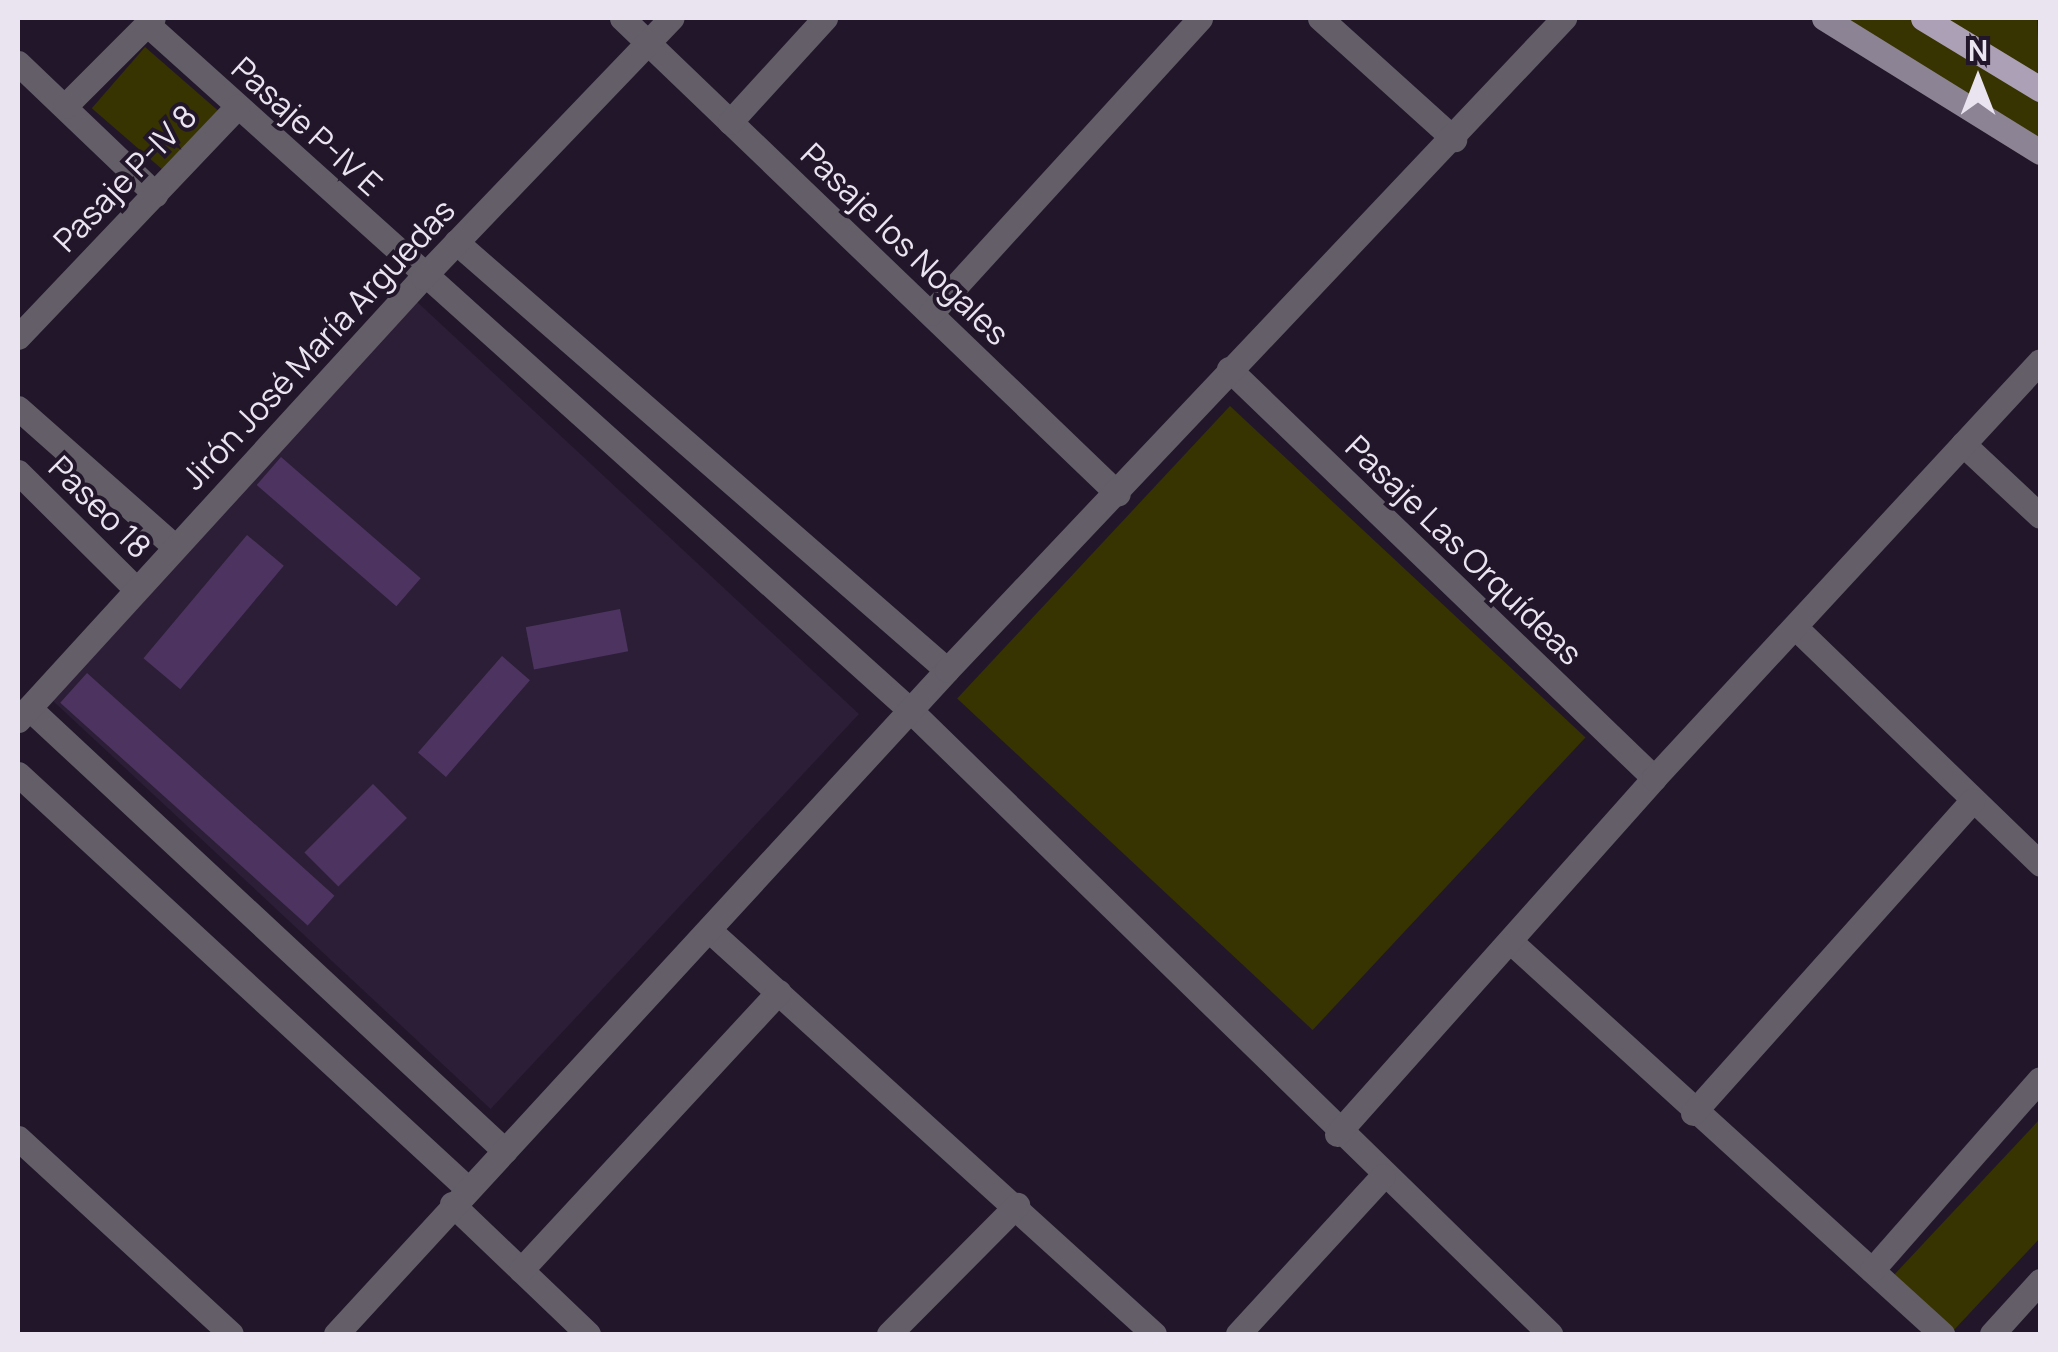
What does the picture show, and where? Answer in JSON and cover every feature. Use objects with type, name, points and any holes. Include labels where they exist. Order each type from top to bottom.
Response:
[{"type":"main road","points":[[1924,18],[2040,89]]},
{"type":"street","name":"Pasaje los Nogales","points":[[622,18],[1118,494]]},
{"type":"street","name":"Jirón José María Arguedas","points":[[23,714],[423,276],[671,18]]},
{"type":"street","points":[[730,122],[824,18]]},
{"type":"street","points":[[932,313],[1200,18]]},
{"type":"street","points":[[1320,18],[1454,139]]},
{"type":"street","points":[[336,1334],[946,670],[1118,494],[1229,369],[1454,139],[1564,18]]},
{"type":"street","points":[[1824,18],[2040,152]]},
{"type":"street","points":[[64,106],[150,21]]},
{"type":"street","name":"Pasaje P-IV E","points":[[150,21],[237,107],[423,276],[910,710],[1337,1134],[1550,1334]]},
{"type":"street","points":[[18,63],[154,194]]},
{"type":"street","name":"Pasaje P-IV 8","points":[[18,337],[237,107]]},
{"type":"street","points":[[456,242],[946,670]]},
{"type":"street","points":[[1337,1134],[1654,778],[2040,361]]},
{"type":"street","name":"Pasaje Las Orquídeas","points":[[1229,369],[1654,778]]},
{"type":"street","name":"Paseo 18","points":[[18,408],[175,546]]},
{"type":"street","points":[[1963,444],[2040,516]]},
{"type":"street","name":"Paseo 18","points":[[18,472],[136,589]]},
{"type":"street","points":[[1794,627],[2040,864]]},
{"type":"street","points":[[23,714],[505,1150]]},
{"type":"street","points":[[18,774],[460,1196],[521,1270],[588,1334]]},
{"type":"street","points":[[1693,1114],[1972,801]]},
{"type":"street","points":[[709,930],[1017,1205],[1154,1334]]},
{"type":"street","points":[[1511,942],[1693,1114],[1942,1334]]},
{"type":"street","points":[[521,1270],[778,992]]},
{"type":"street","points":[[1872,1270],[2040,1079]]},
{"type":"street","points":[[18,1138],[224,1332]]},
{"type":"street","points":[[1238,1334],[1383,1176]]},
{"type":"street","points":[[890,1334],[1017,1205]]},
{"type":"street","points":[[1992,1334],[2040,1280]]},
{"type":"shaded area","points":[[1839,18],[1909,18],[2040,98],[2040,142]]},
{"type":"shaded area","points":[[1937,18],[2037,18],[2040,80]]},
{"type":"shaded area","points":[[145,47],[218,111],[165,172],[92,108]]},
{"type":"shaded area","points":[[415,300],[859,714],[491,1109],[47,695]]},
{"type":"shaded area","points":[[1230,406],[1585,737],[1313,1030],[957,699]]},
{"type":"shaded area","points":[[2040,1119],[2040,1238],[1953,1331],[1893,1276]]},
{"type":"building","points":[[281,457],[421,578],[396,606],[257,485]]},
{"type":"building","points":[[247,535],[284,566],[180,689],[144,658]]},
{"type":"building","points":[[620,609],[628,651],[534,670],[526,627]]},
{"type":"building","points":[[502,656],[530,680],[446,777],[418,753]]},
{"type":"building","points":[[87,673],[334,896],[308,926],[60,703]]},
{"type":"building","points":[[373,784],[407,818],[338,887],[304,853]]}]
